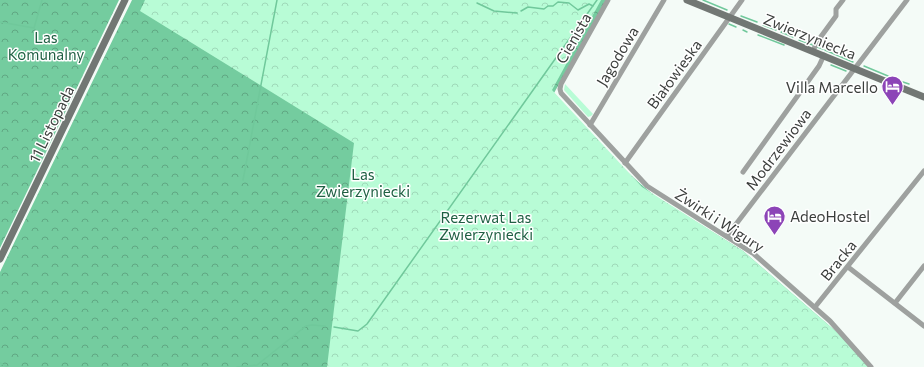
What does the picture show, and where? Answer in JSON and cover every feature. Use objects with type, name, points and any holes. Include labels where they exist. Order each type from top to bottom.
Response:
[{"type":"street","name":"11 Listopada","points":[[0,259],[125,0]]},
{"type":"street","name":"Cienista","points":[[560,89],[608,0]]},
{"type":"street","name":"Jagodowa","points":[[590,125],[664,0]]},
{"type":"street","name":"Zwierzyniecka","points":[[687,0],[924,96]]},
{"type":"street","name":"Białowieska","points":[[625,163],[742,0]]},
{"type":"street","points":[[813,51],[817,42],[836,16],[836,9],[843,0]]},
{"type":"street","name":"Modrzewiowa","points":[[727,236],[907,0]]},
{"type":"street","points":[[743,172],[819,66],[824,55]]},
{"type":"street","name":"Żwirki i Wigury","points":[[560,89],[590,125],[647,186],[754,254],[815,307],[871,367]]},
{"type":"street","name":"Bracka","points":[[815,307],[924,171]]},
{"type":"street","points":[[895,303],[924,266]]},
{"type":"street","points":[[848,267],[924,326]]},
{"type":"green space","name":"Las Komunalny","points":[[0,0],[119,0],[0,248]]},
{"type":"green space","name":"Las Zwierzyniecki","points":[[132,0],[607,0],[554,93],[602,146],[641,184],[655,196],[743,251],[840,335],[868,367],[0,367],[0,272]]},
{"type":"green space","name":"Rezerwat Las Zwierzyniecki","points":[[145,0],[601,0],[552,90],[642,187],[743,251],[840,335],[868,367],[327,367],[354,143],[140,11]]},
{"type":"green space","points":[[565,84],[593,114],[591,116],[588,117],[564,90]]},
{"type":"waterway","points":[[0,22],[34,28],[42,0]]},
{"type":"waterway","points":[[243,180],[277,0]]},
{"type":"waterway","points":[[334,327],[358,331],[367,324],[597,0]]},
{"type":"waterway","points":[[703,0],[727,10]]},
{"type":"waterway","points":[[521,11],[528,7],[544,9],[548,6],[553,6],[558,2],[569,3],[578,10],[589,4],[593,6]]},
{"type":"waterway","points":[[477,3],[494,11],[517,13]]},
{"type":"waterway","points":[[741,16],[757,22]]},
{"type":"waterway","points":[[729,24],[736,27]]},
{"type":"waterway","points":[[763,25],[776,30]]},
{"type":"waterway","points":[[743,30],[747,32]]},
{"type":"waterway","points":[[781,32],[793,37]]},
{"type":"waterway","points":[[758,35],[784,45]]},
{"type":"waterway","points":[[799,40],[813,45]]},
{"type":"waterway","points":[[817,47],[823,49]]},
{"type":"waterway","points":[[825,50],[853,62]]},
{"type":"waterway","points":[[831,65],[846,71]]},
{"type":"waterway","points":[[864,66],[888,76]]},
{"type":"waterway","points":[[891,77],[895,79]]},
{"type":"waterway","points":[[900,81],[909,84]]},
{"type":"waterway","points":[[237,367],[257,365],[306,326],[325,326]]},
{"type":"waterway","points":[[0,363],[8,367]]},
{"type":"place","name":"Villa Marcello","points":[[893,106]]},
{"type":"place","name":"AdeoHostel","points":[[774,236]]}]
